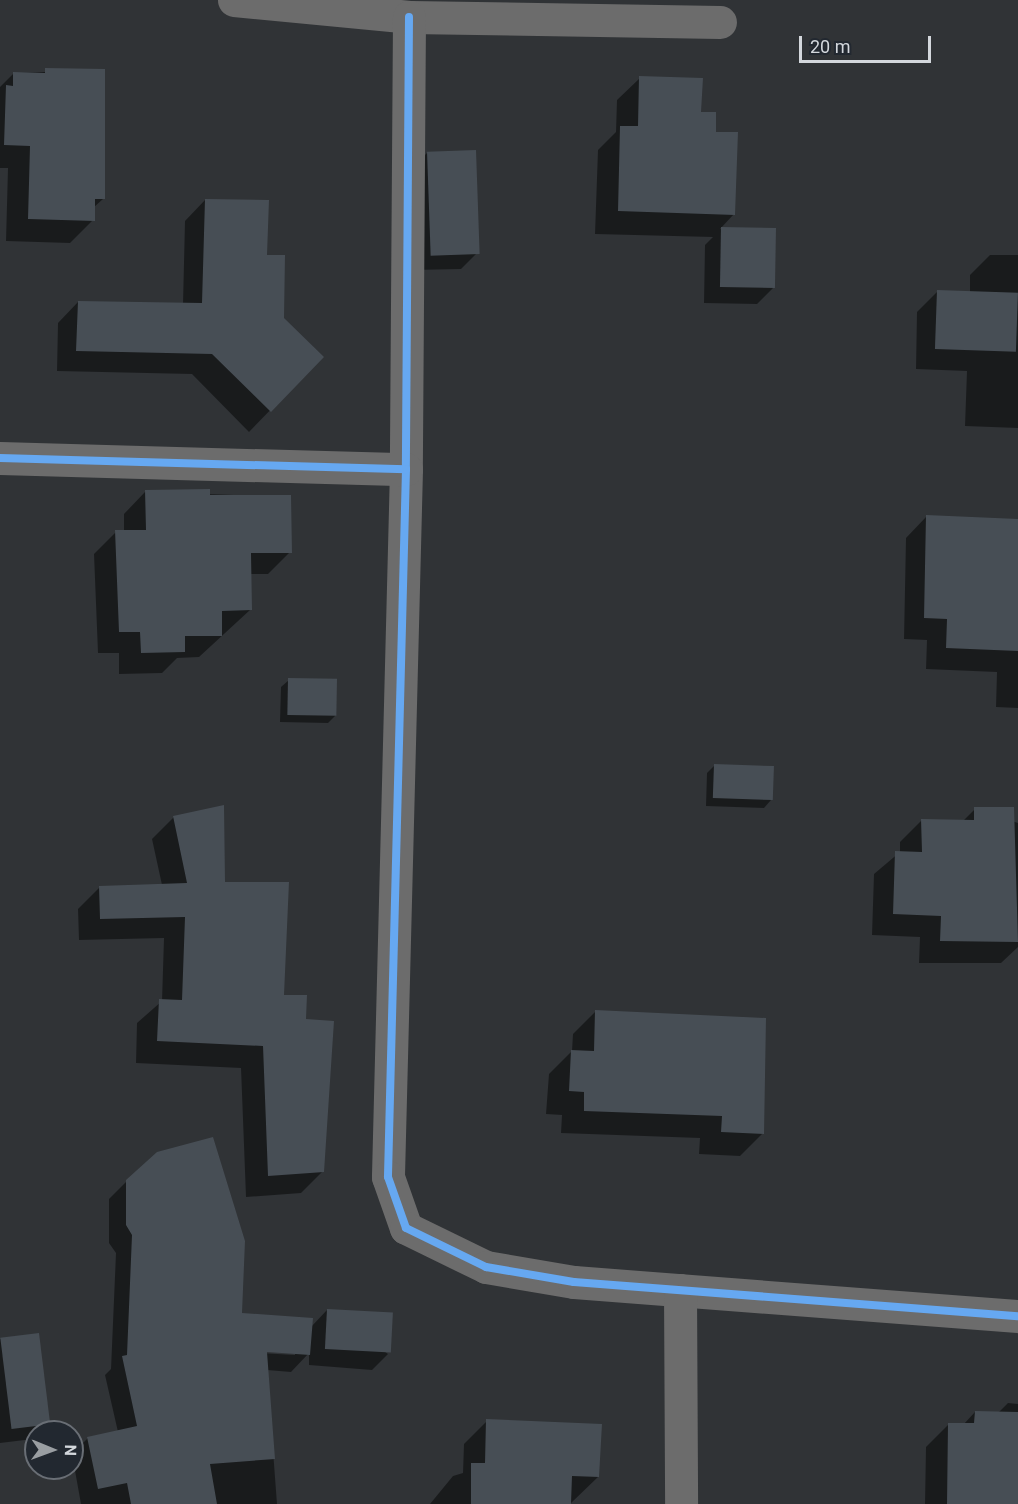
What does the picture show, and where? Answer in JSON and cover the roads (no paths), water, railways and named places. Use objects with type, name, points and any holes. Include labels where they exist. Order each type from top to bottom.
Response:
[{"type":"street","points":[[234,0],[410,17],[720,22]]},
{"type":"street","points":[[410,17],[406,469],[388,1177],[406,1228],[486,1268],[680,1290],[1018,1316]]},
{"type":"street","points":[[0,458],[406,469]]},
{"type":"street","points":[[680,1290],[681,1504]]}]
